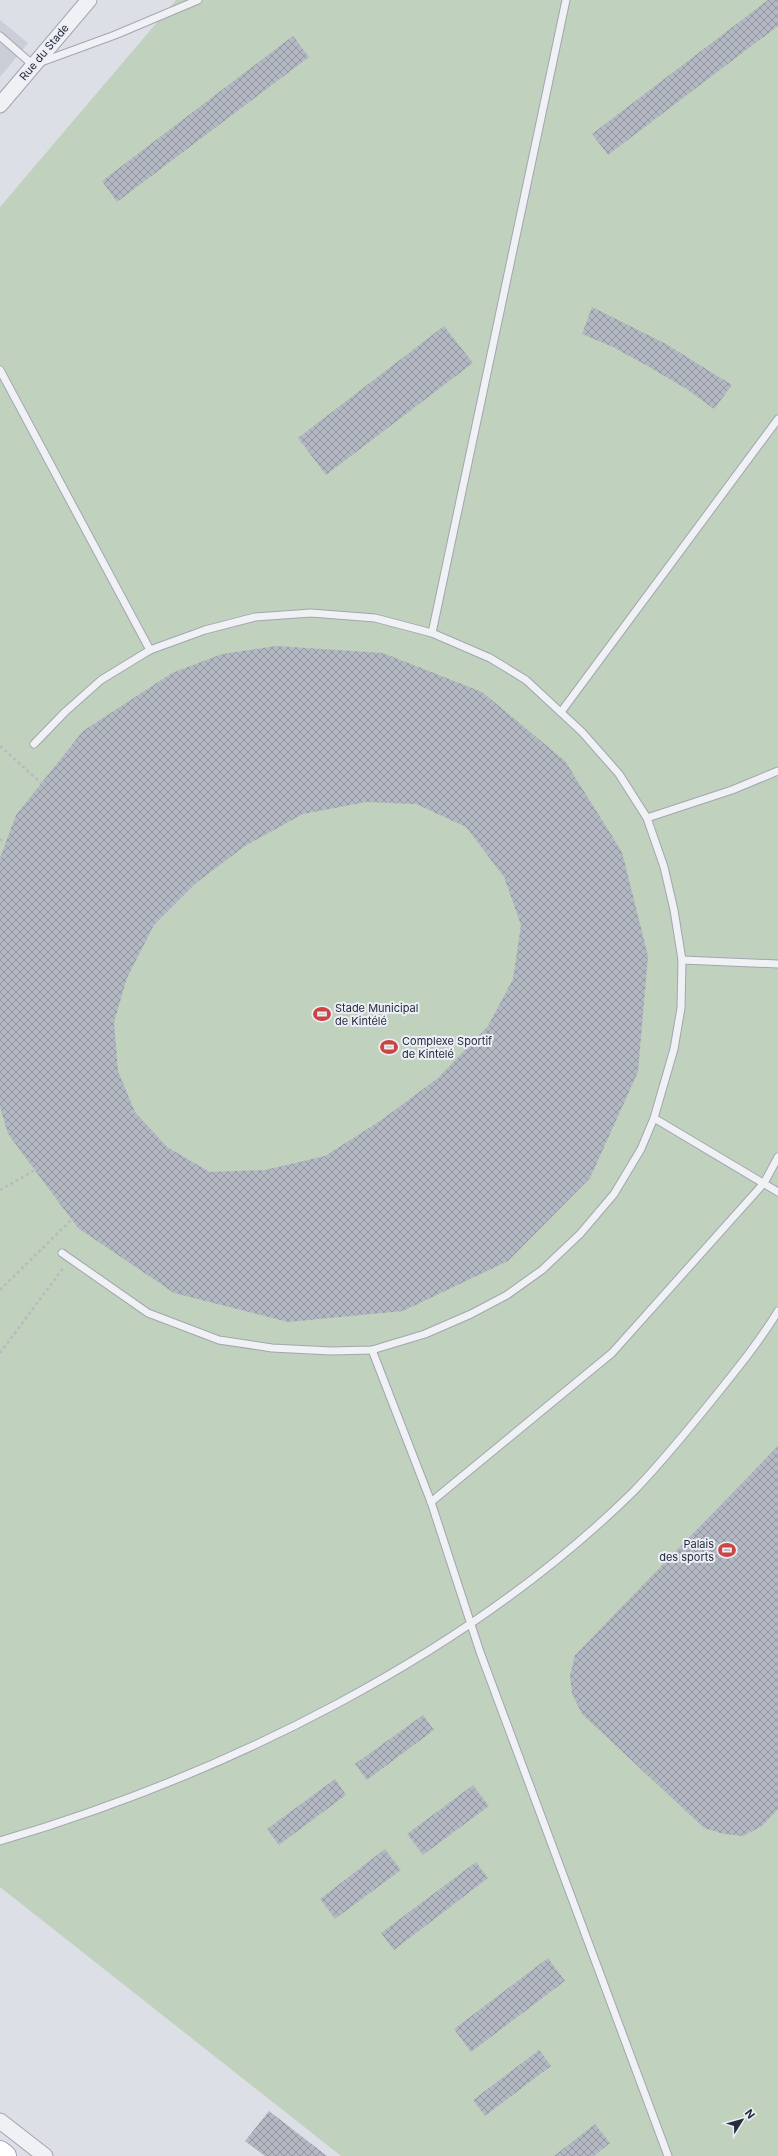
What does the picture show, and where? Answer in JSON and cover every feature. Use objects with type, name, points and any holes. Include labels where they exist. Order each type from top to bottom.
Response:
[{"type":"main road","points":[[0,2152],[5,2156]]},
{"type":"street","name":"Rue du Stade","points":[[0,105],[89,0]]},
{"type":"street","points":[[0,2121],[45,2156]]},
{"type":"lane","points":[[0,36],[33,65],[115,35],[198,0]]},
{"type":"lane","points":[[432,633],[566,0]]},
{"type":"lane","points":[[0,370],[150,650]]},
{"type":"lane","points":[[561,712],[778,419]]},
{"type":"lane","points":[[34,744],[65,712],[101,680],[150,650],[204,630],[255,617],[282,614],[342,614],[376,618],[432,633],[490,658],[526,680],[600,750],[619,774],[647,818],[664,867],[674,910],[682,960],[681,1008],[674,1049],[654,1118],[641,1149],[614,1194],[580,1234],[542,1270],[507,1295],[471,1314],[425,1334],[372,1350],[331,1351],[272,1348],[219,1340],[148,1313],[62,1252]]},
{"type":"lane","points":[[647,818],[732,790],[778,771]]},
{"type":"lane","points":[[682,960],[778,964]]},
{"type":"lane","points":[[654,1118],[778,1192]]},
{"type":"lane","points":[[431,1502],[612,1353],[764,1183],[778,1157]]},
{"type":"lane","points":[[0,1841],[92,1812],[192,1772],[304,1723],[470,1624],[559,1558],[633,1491],[699,1418],[762,1337],[778,1311]]},
{"type":"lane","points":[[372,1350],[431,1502],[470,1624],[668,2156]]},
{"type":"path","points":[[0,746],[42,783]]},
{"type":"path","points":[[0,839],[5,843]]},
{"type":"path","points":[[0,1190],[35,1170]]},
{"type":"path","points":[[0,1290],[71,1220]]},
{"type":"path","points":[[0,1353],[70,1258]]},
{"type":"shaded area","points":[[0,20],[28,43],[0,77]]},
{"type":"green space","name":"Complexe Sportif de Kintelé","points":[[176,0],[778,0],[778,2156],[341,2156],[0,1887],[0,207]]},
{"type":"building","points":[[768,0],[778,0],[778,26],[608,155],[592,134]]},
{"type":"building","points":[[293,36],[309,57],[117,202],[102,181]]},
{"type":"building","points":[[592,307],[666,344],[732,385],[714,409],[685,388],[651,368],[613,347],[582,334]]},
{"type":"building","points":[[444,326],[473,363],[326,475],[298,438]]},
{"type":"building","name":"Stade Municipal de Kintélé","points":[[276,646],[383,653],[482,692],[565,761],[622,852],[648,956],[638,1072],[590,1178],[508,1261],[403,1311],[288,1322],[174,1293],[78,1228],[8,1134],[0,1107],[0,858],[16,815],[83,731],[172,673],[222,654]],"holes":[[[366,802],[416,804],[466,827],[504,877],[521,925],[513,979],[488,1026],[438,1078],[380,1121],[325,1156],[265,1170],[210,1172],[167,1147],[135,1112],[118,1071],[114,1022],[127,978],[154,925],[196,883],[245,846],[303,814]]]},
{"type":"building","name":"Palais des sports","points":[[778,1446],[778,1809],[762,1826],[743,1836],[724,1834],[704,1828],[582,1714],[572,1694],[570,1675],[575,1655]]},
{"type":"building","points":[[423,1715],[434,1730],[367,1780],[355,1764]]},
{"type":"building","points":[[335,1779],[346,1795],[279,1845],[267,1829]]},
{"type":"building","points":[[473,1785],[489,1806],[423,1855],[407,1834]]},
{"type":"building","points":[[385,1849],[401,1870],[335,1919],[320,1899]]},
{"type":"building","points":[[476,1862],[488,1878],[394,1950],[381,1933]]},
{"type":"building","points":[[548,1958],[565,1981],[471,2052],[454,2029]]},
{"type":"building","points":[[539,2050],[551,2066],[485,2116],[473,2100]]},
{"type":"building","points":[[269,2111],[327,2156],[265,2156],[245,2141]]},
{"type":"building","points":[[595,2124],[610,2143],[594,2156],[554,2156]]},
{"type":"place","name":"Stade Municipal de Kintélé","points":[[322,1014]]},
{"type":"place","name":"Complexe Sportif de Kintelé","points":[[389,1047]]},
{"type":"place","name":"Palais des sports","points":[[727,1550]]}]
